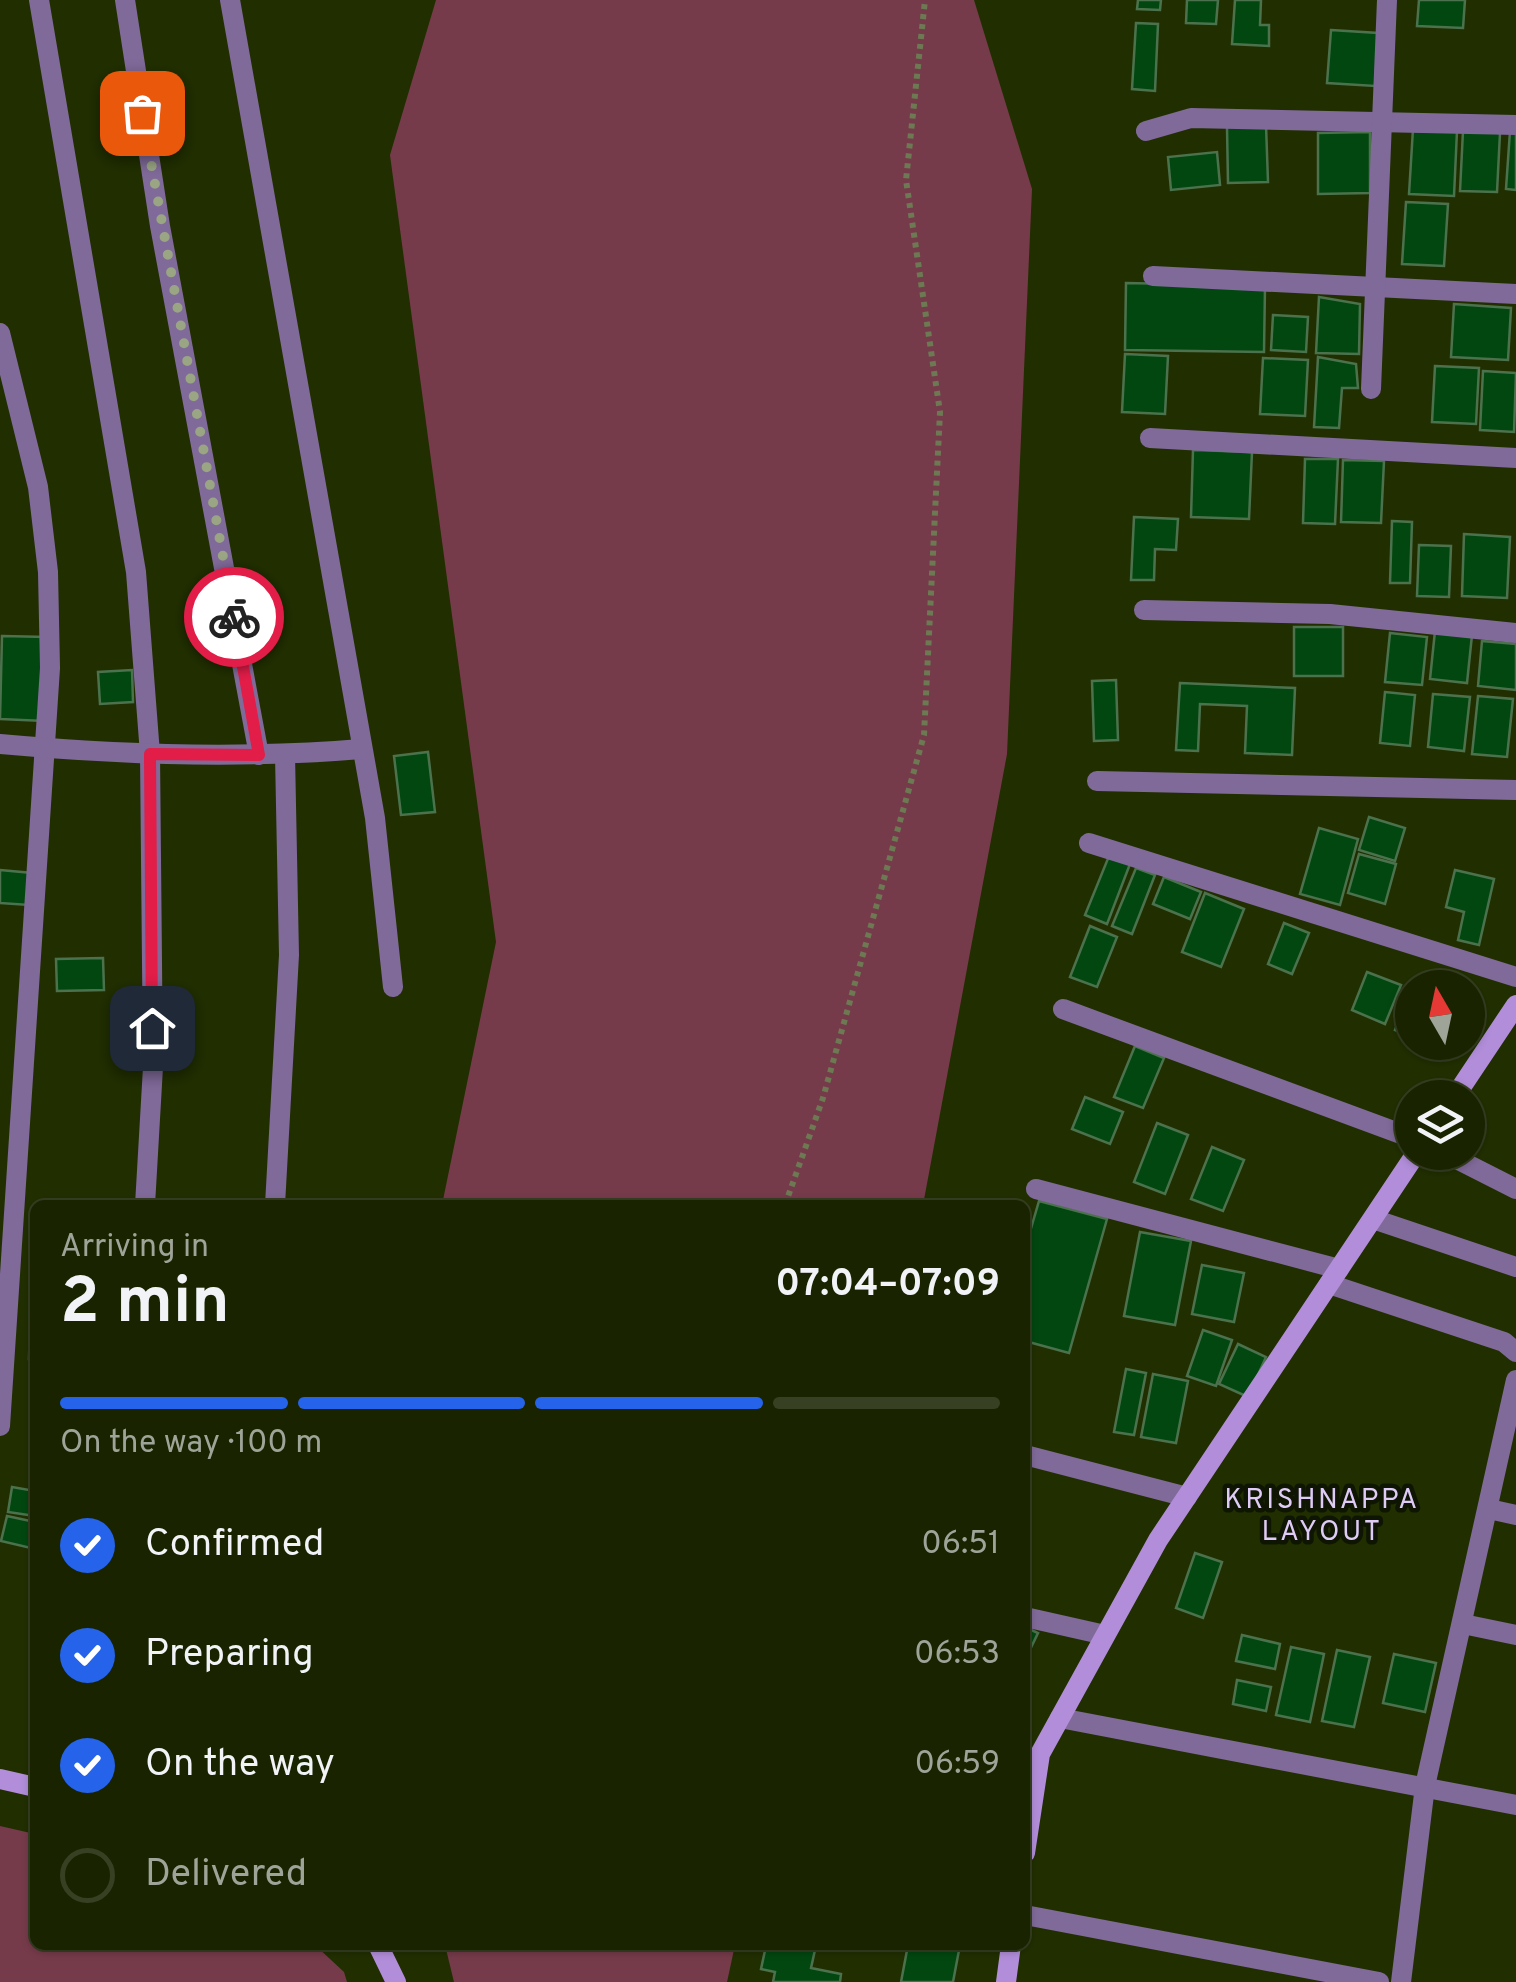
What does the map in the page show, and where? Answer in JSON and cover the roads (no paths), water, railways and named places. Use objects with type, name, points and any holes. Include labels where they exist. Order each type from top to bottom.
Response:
[{"type":"street","points":[[39,0],[136,572],[150,754],[153,1066],[145,1200]]},
{"type":"street","points":[[125,0],[160,226],[259,755]]},
{"type":"street","points":[[230,0],[374,818],[393,987]]},
{"type":"street","points":[[1371,389],[1387,0]]},
{"type":"street","points":[[1146,131],[1191,118],[1516,124]]},
{"type":"street","points":[[1152,276],[1516,294]]},
{"type":"street","points":[[0,333],[38,487],[48,572],[50,668],[0,1426]]},
{"type":"street","points":[[1150,438],[1516,458]]},
{"type":"street","points":[[1144,610],[1330,614],[1516,632]]},
{"type":"street","points":[[0,744],[150,754],[285,755],[361,749]]},
{"type":"street","points":[[275,1200],[289,955],[285,755]]},
{"type":"street","points":[[1097,781],[1516,790]]},
{"type":"street","points":[[1089,843],[1516,977]]},
{"type":"street","points":[[1466,1080],[1516,1005]]},
{"type":"street","points":[[1063,1009],[1395,1132]]},
{"type":"street","points":[[1031,1768],[1186,1497],[1405,1170]]},
{"type":"street","points":[[1479,1170],[1516,1189]]},
{"type":"street","points":[[1036,1189],[1334,1277],[1504,1342],[1516,1352]]},
{"type":"street","points":[[1373,1219],[1516,1267]]},
{"type":"street","points":[[1401,1982],[1425,1786],[1516,1380]]},
{"type":"street","points":[[1030,1457],[1186,1497]]},
{"type":"street","points":[[1489,1509],[1516,1515]]},
{"type":"street","points":[[1030,1618],[1105,1635]]},
{"type":"street","points":[[1463,1624],[1516,1635]]},
{"type":"street","points":[[1060,1718],[1516,1805]]},
{"type":"street","points":[[0,1779],[30,1786]]},
{"type":"street","points":[[1030,1916],[1379,1982]]},
{"type":"street","points":[[380,1950],[396,1982]]},
{"type":"street","points":[[1006,1982],[1010,1950]]},
{"type":"district","name":"KRISHNAPPA LAYOUT","points":[[1322,1517]]}]
